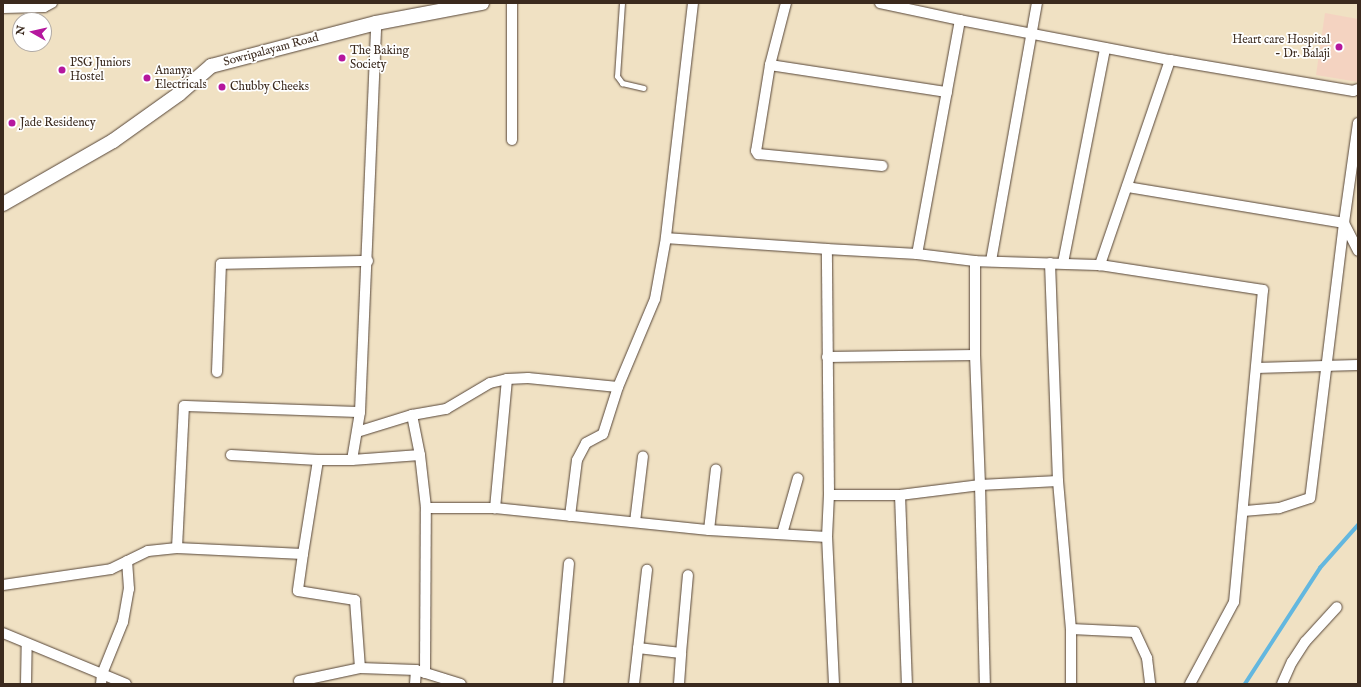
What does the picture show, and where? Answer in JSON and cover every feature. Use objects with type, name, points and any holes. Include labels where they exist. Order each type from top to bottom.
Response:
[{"type":"street","points":[[3,8],[44,7],[52,3]]},
{"type":"street","name":"Sowripalayam Road","points":[[3,204],[113,141],[179,94],[211,66],[376,23],[482,3]]},
{"type":"street","points":[[512,3],[512,140]]},
{"type":"street","points":[[570,516],[577,460],[586,443],[603,434],[618,387],[655,299],[666,238],[693,3]]},
{"type":"street","points":[[786,3],[770,64],[756,151],[758,154],[882,166]]},
{"type":"street","points":[[880,3],[1031,34],[1170,60],[1353,91],[1358,89]]},
{"type":"street","points":[[991,261],[1037,3]]},
{"type":"street","points":[[917,254],[960,20]]},
{"type":"street","points":[[352,460],[360,412],[368,261],[376,23]]},
{"type":"street","points":[[1063,264],[1105,48]]},
{"type":"street","points":[[1100,265],[1170,60]]},
{"type":"street","points":[[770,64],[946,92]]},
{"type":"street","points":[[1243,511],[1280,508],[1310,498],[1358,123]]},
{"type":"street","points":[[1127,187],[1344,223]]},
{"type":"street","points":[[1344,223],[1358,251]]},
{"type":"street","points":[[666,238],[917,254],[975,261],[1100,265],[1263,290],[1234,602],[1190,684]]},
{"type":"street","points":[[827,249],[828,537],[834,684]]},
{"type":"street","points":[[217,372],[221,264],[368,261]]},
{"type":"street","points":[[975,261],[975,355],[985,684]]},
{"type":"street","points":[[1050,263],[1058,481],[1071,629],[1070,684]]},
{"type":"street","points":[[827,357],[975,355]]},
{"type":"street","points":[[1256,368],[1358,365]]},
{"type":"street","points":[[357,432],[412,415],[446,409],[490,384],[507,379],[528,378],[618,387]]},
{"type":"street","points":[[495,508],[507,379]]},
{"type":"street","points":[[177,548],[184,406],[360,412]]},
{"type":"street","points":[[412,415],[420,455],[426,508],[420,672],[415,684]]},
{"type":"street","points":[[231,455],[318,460],[352,460],[420,455]]},
{"type":"street","points":[[635,522],[643,456]]},
{"type":"street","points":[[318,460],[298,591],[355,600],[360,668]]},
{"type":"street","points":[[709,530],[716,469]]},
{"type":"street","points":[[782,534],[798,478]]},
{"type":"street","points":[[829,495],[900,494],[980,484],[1058,481]]},
{"type":"street","points":[[900,494],[907,684]]},
{"type":"street","points":[[426,508],[495,508],[709,530],[828,537]]},
{"type":"street","points":[[3,584],[111,569],[148,551],[177,548],[303,554]]},
{"type":"street","points":[[101,679],[124,622],[129,589],[127,561]]},
{"type":"street","points":[[558,684],[569,564]]},
{"type":"street","points":[[634,684],[647,570]]},
{"type":"street","points":[[679,684],[688,575]]},
{"type":"street","points":[[1282,684],[1292,662],[1305,642],[1337,607]]},
{"type":"street","points":[[1071,629],[1135,632],[1147,658],[1150,684]]},
{"type":"street","points":[[3,633],[101,679],[126,684]]},
{"type":"street","points":[[26,684],[27,644]]},
{"type":"street","points":[[638,648],[681,652]]},
{"type":"street","points":[[299,681],[360,668],[420,672],[461,684]]},
{"type":"lane","points":[[622,3],[617,76],[622,83],[643,88]]},
{"type":"shaded area","name":"Heart care Hospital - Dr. Balaji","points":[[1325,13],[1358,19],[1358,82],[1316,75]]},
{"type":"waterway","points":[[1245,684],[1320,568],[1358,525]]},
{"type":"place","name":"Heart care Hospital - Dr. Balaji","points":[[1339,47]]},
{"type":"place","name":"The Baking Society","points":[[342,58]]},
{"type":"place","name":"PSG Juniors Hostel","points":[[62,70]]},
{"type":"place","name":"Ananya Electricals","points":[[147,78]]},
{"type":"place","name":"Chubby Cheeks","points":[[222,87]]},
{"type":"place","name":"Jade Residency","points":[[12,123]]}]
